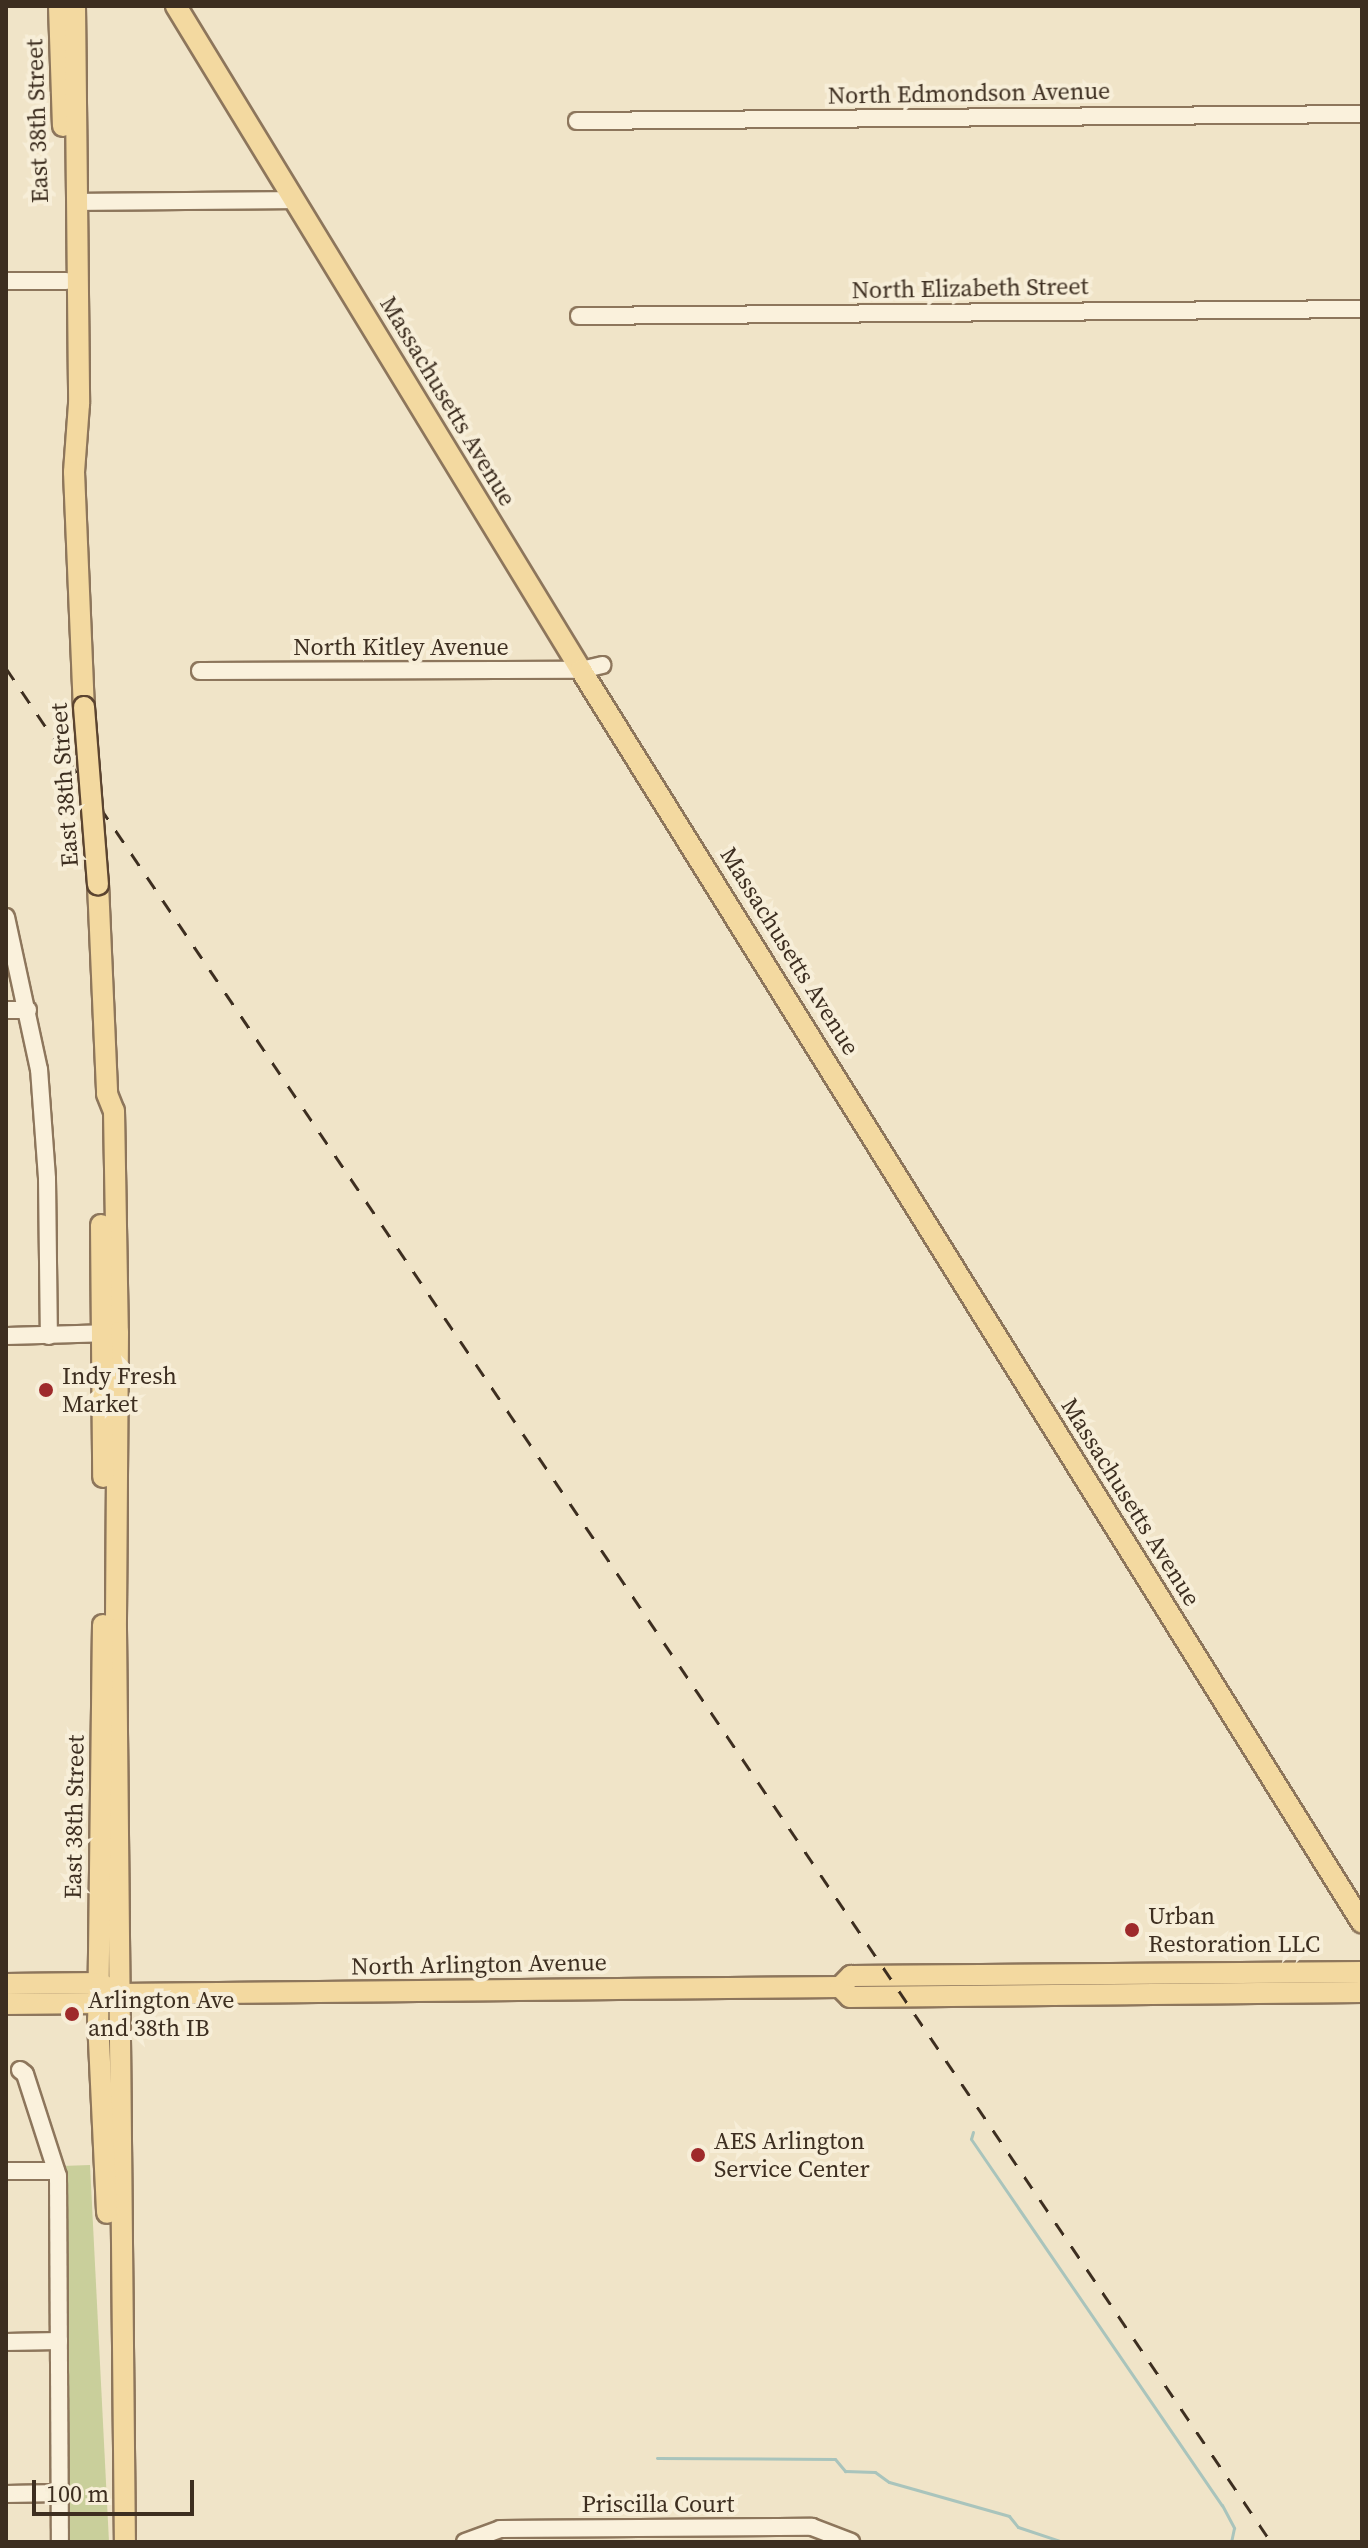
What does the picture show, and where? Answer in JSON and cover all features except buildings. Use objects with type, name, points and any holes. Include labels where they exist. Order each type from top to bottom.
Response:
[{"type":"main road","name":"East 38th Street","points":[[59,6],[67,463],[74,472]]},
{"type":"main road","name":"East 38th Street","points":[[75,6],[79,432],[74,472],[84,707],[98,884],[107,1094],[114,1111],[99,1993],[113,2542]]},
{"type":"main road","name":"Massachusetts Avenue","points":[[176,6],[581,670],[1362,1923]]},
{"type":"main road","name":"East 38th Street","points":[[110,1333],[125,2542]]},
{"type":"main road","name":"North Arlington Avenue","points":[[118,1994],[840,1987],[851,1976],[1362,1972]]},
{"type":"main road","points":[[6,1984],[118,1994]]},
{"type":"main road","name":"North Arlington Avenue","points":[[840,1987],[850,1997],[1362,1992]]},
{"type":"main road","points":[[6,2004],[99,1993]]},
{"type":"street","name":"North Edmondson Avenue","points":[[577,121],[1362,114]]},
{"type":"street","points":[[77,202],[295,200]]},
{"type":"street","points":[[6,281],[66,281]]},
{"type":"street","name":"North Elizabeth Street","points":[[579,316],[1362,309]]},
{"type":"street","name":"North Kitley Avenue","points":[[200,671],[581,670],[602,665]]},
{"type":"street","points":[[6,917],[28,1010],[45,1144],[49,1336]]},
{"type":"street","points":[[6,1010],[28,1010]]},
{"type":"street","points":[[6,1336],[110,1333]]},
{"type":"street","points":[[20,2070],[25,2074],[56,2171],[60,2542]]},
{"type":"street","points":[[6,2171],[56,2171]]},
{"type":"street","points":[[6,2342],[59,2341]]},
{"type":"street","points":[[6,2494],[60,2493]]},
{"type":"street","name":"Priscilla Court","points":[[465,2542],[495,2530],[812,2527],[851,2542]]},
{"type":"green space","points":[[90,2165],[109,2542],[67,2542],[62,2166]]},
{"type":"waterway","points":[[973,2132],[971,2139],[1222,2505],[1234,2528],[1231,2542]]},
{"type":"waterway","points":[[657,2458],[835,2459],[845,2471],[875,2472],[889,2482],[1009,2516],[1018,2527],[1063,2542]]},
{"type":"railway","points":[[6,668],[1271,2542]]},
{"type":"place","name":"Indy Fresh Market","points":[[46,1390]]},
{"type":"place","name":"Urban Restoration LLC","points":[[1132,1930]]},
{"type":"place","name":"Arlington Ave and 38th IB","points":[[72,2014]]},
{"type":"place","name":"AES Arlington Service Center","points":[[698,2155]]}]
